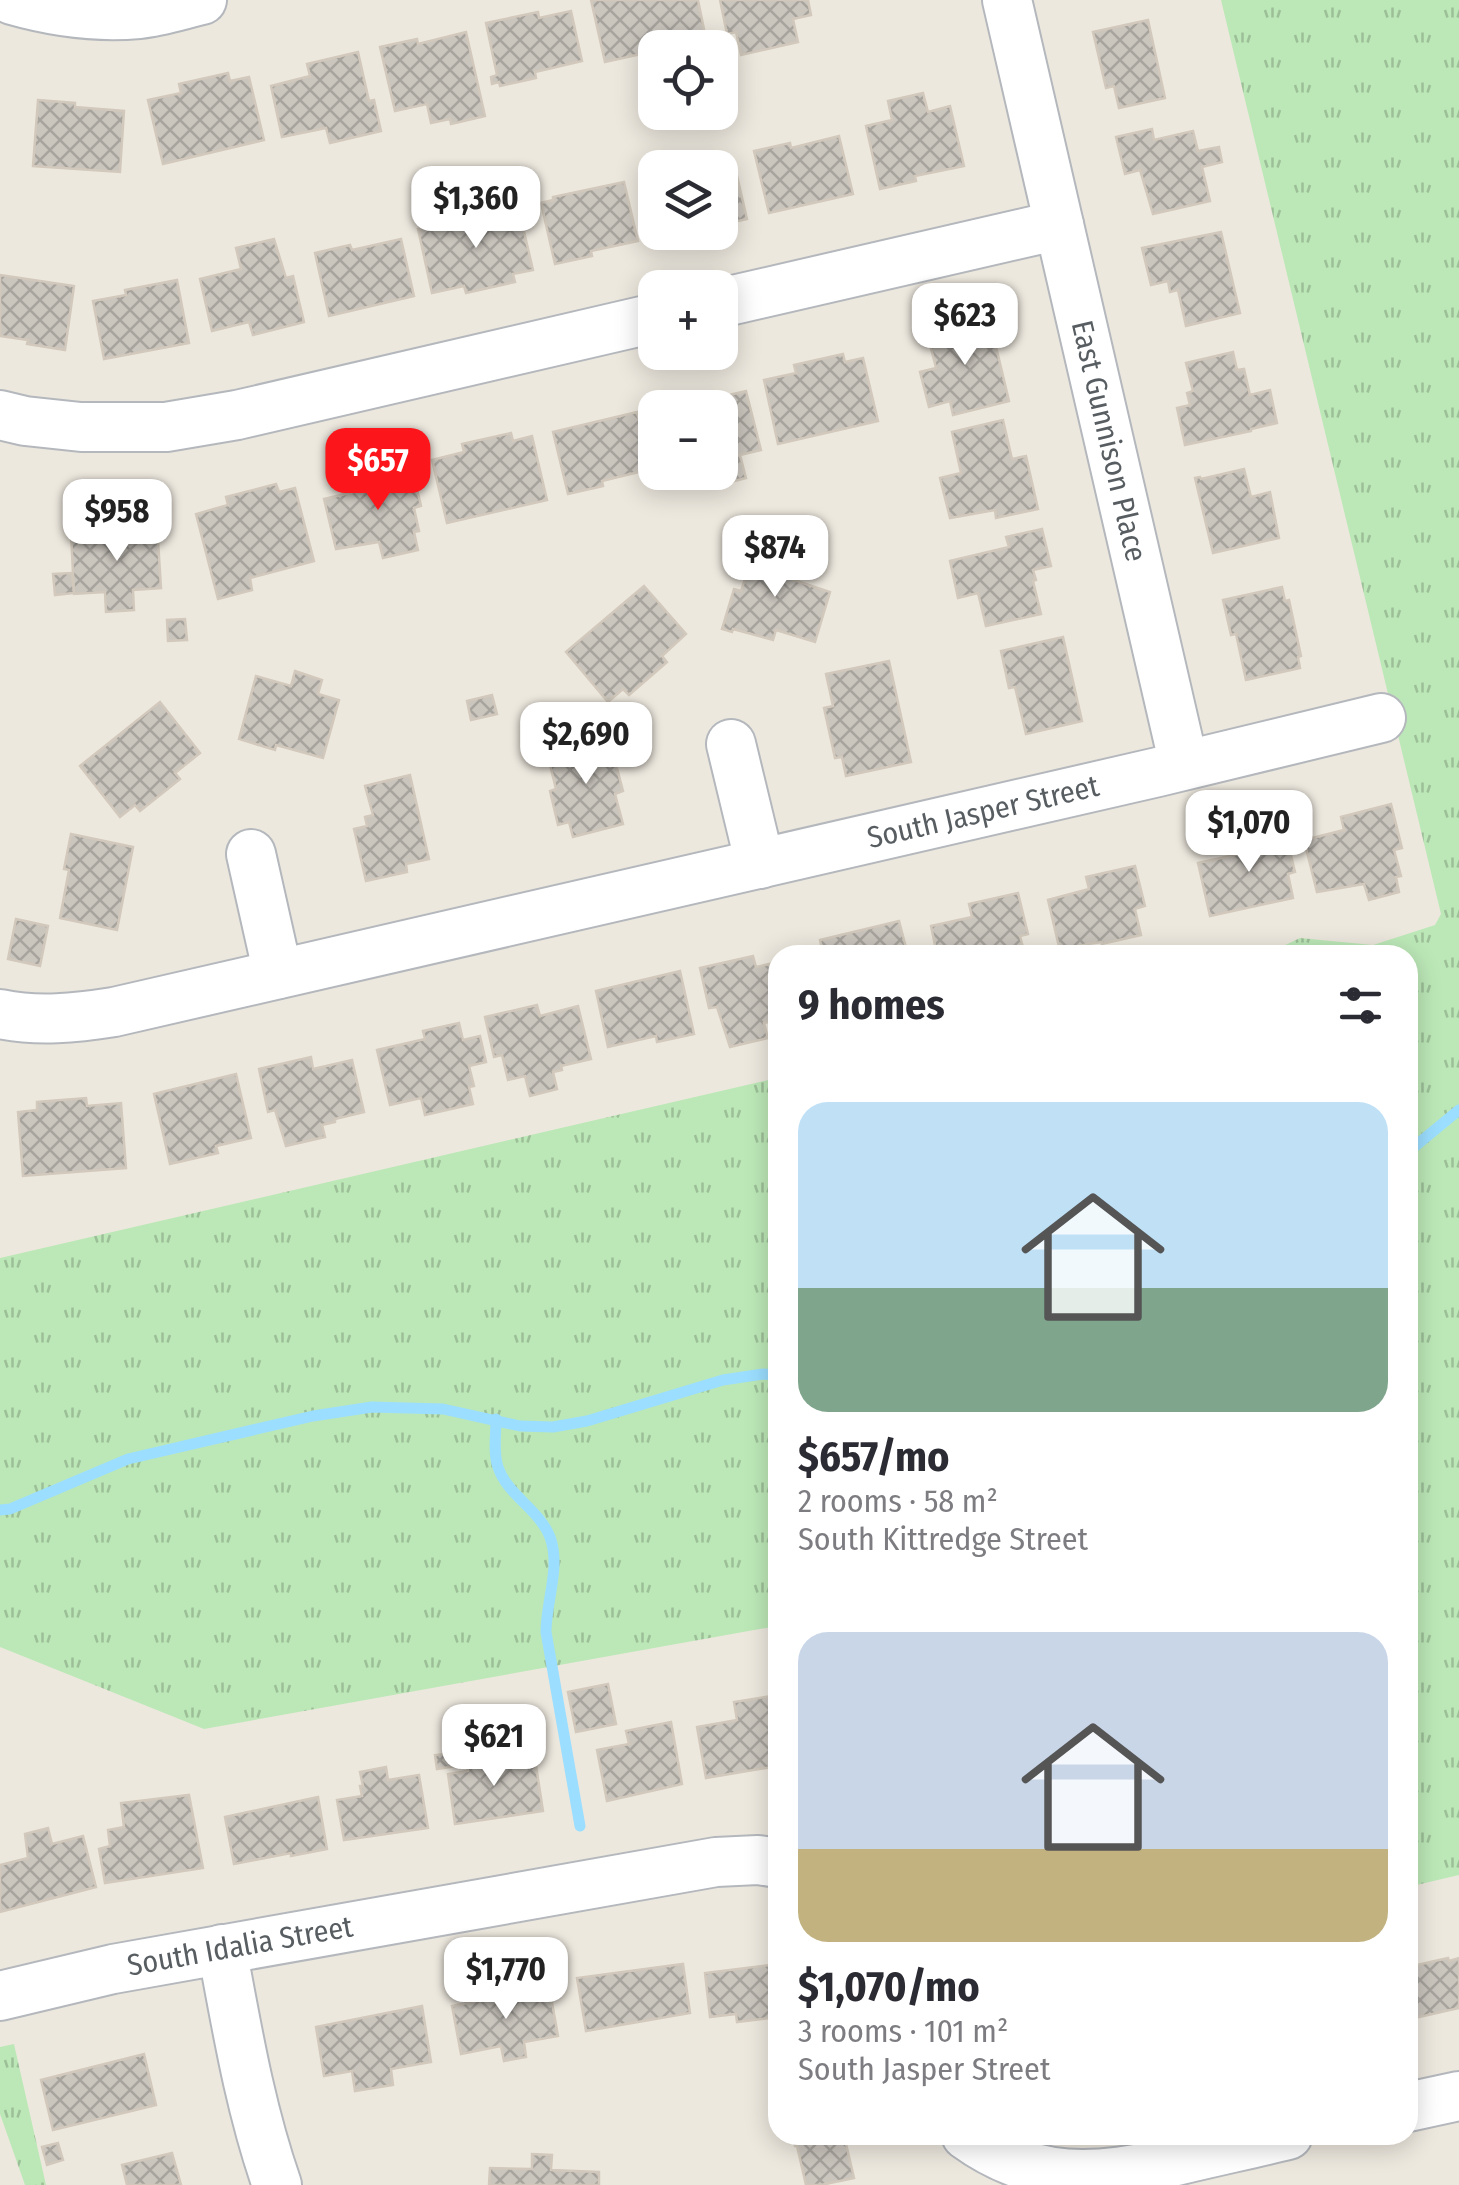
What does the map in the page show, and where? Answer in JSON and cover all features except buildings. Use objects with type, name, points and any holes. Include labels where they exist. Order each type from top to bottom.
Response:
[{"type":"street","points":[[12,0],[46,10],[94,15],[142,14],[202,0]]},
{"type":"street","name":"East Gunnison Place","points":[[1007,0],[1184,766]]},
{"type":"street","points":[[738,300],[1059,225]]},
{"type":"street","points":[[0,415],[81,427],[166,427],[237,415],[638,322]]},
{"type":"street","name":"South Jasper Street","points":[[0,1014],[71,1019],[114,1012],[1381,718]]},
{"type":"street","points":[[731,744],[760,864]]},
{"type":"street","points":[[251,854],[278,974]]},
{"type":"street","name":"South Idalia Street","points":[[0,1996],[113,1969],[716,1862],[768,1862]]},
{"type":"street","points":[[222,1949],[243,2065],[277,2185]]},
{"type":"street","points":[[1418,2106],[1459,2096]]},
{"type":"street","points":[[979,2145],[1023,2169],[1071,2179],[1191,2172],[1262,2145]]},
{"type":"green space","points":[[1221,0],[1459,0],[1459,1875],[1418,1885],[1418,945],[1373,945],[1435,925],[1441,914]]},
{"type":"green space","points":[[1300,938],[1373,945],[1285,945]]},
{"type":"green space","points":[[768,1080],[768,1628],[204,1729],[0,1647],[0,1258]]},
{"type":"green space","points":[[14,2044],[46,2185],[25,2185],[0,2114],[0,2047]]},
{"type":"waterway","points":[[1418,1144],[1459,1110]]},
{"type":"waterway","points":[[0,1510],[128,1459],[313,1416],[372,1407],[443,1409],[520,1426],[553,1427],[587,1421],[723,1380],[768,1374]]},
{"type":"waterway","points":[[496,1419],[495,1450],[502,1477],[545,1527],[553,1548],[546,1632],[580,1826]]}]
